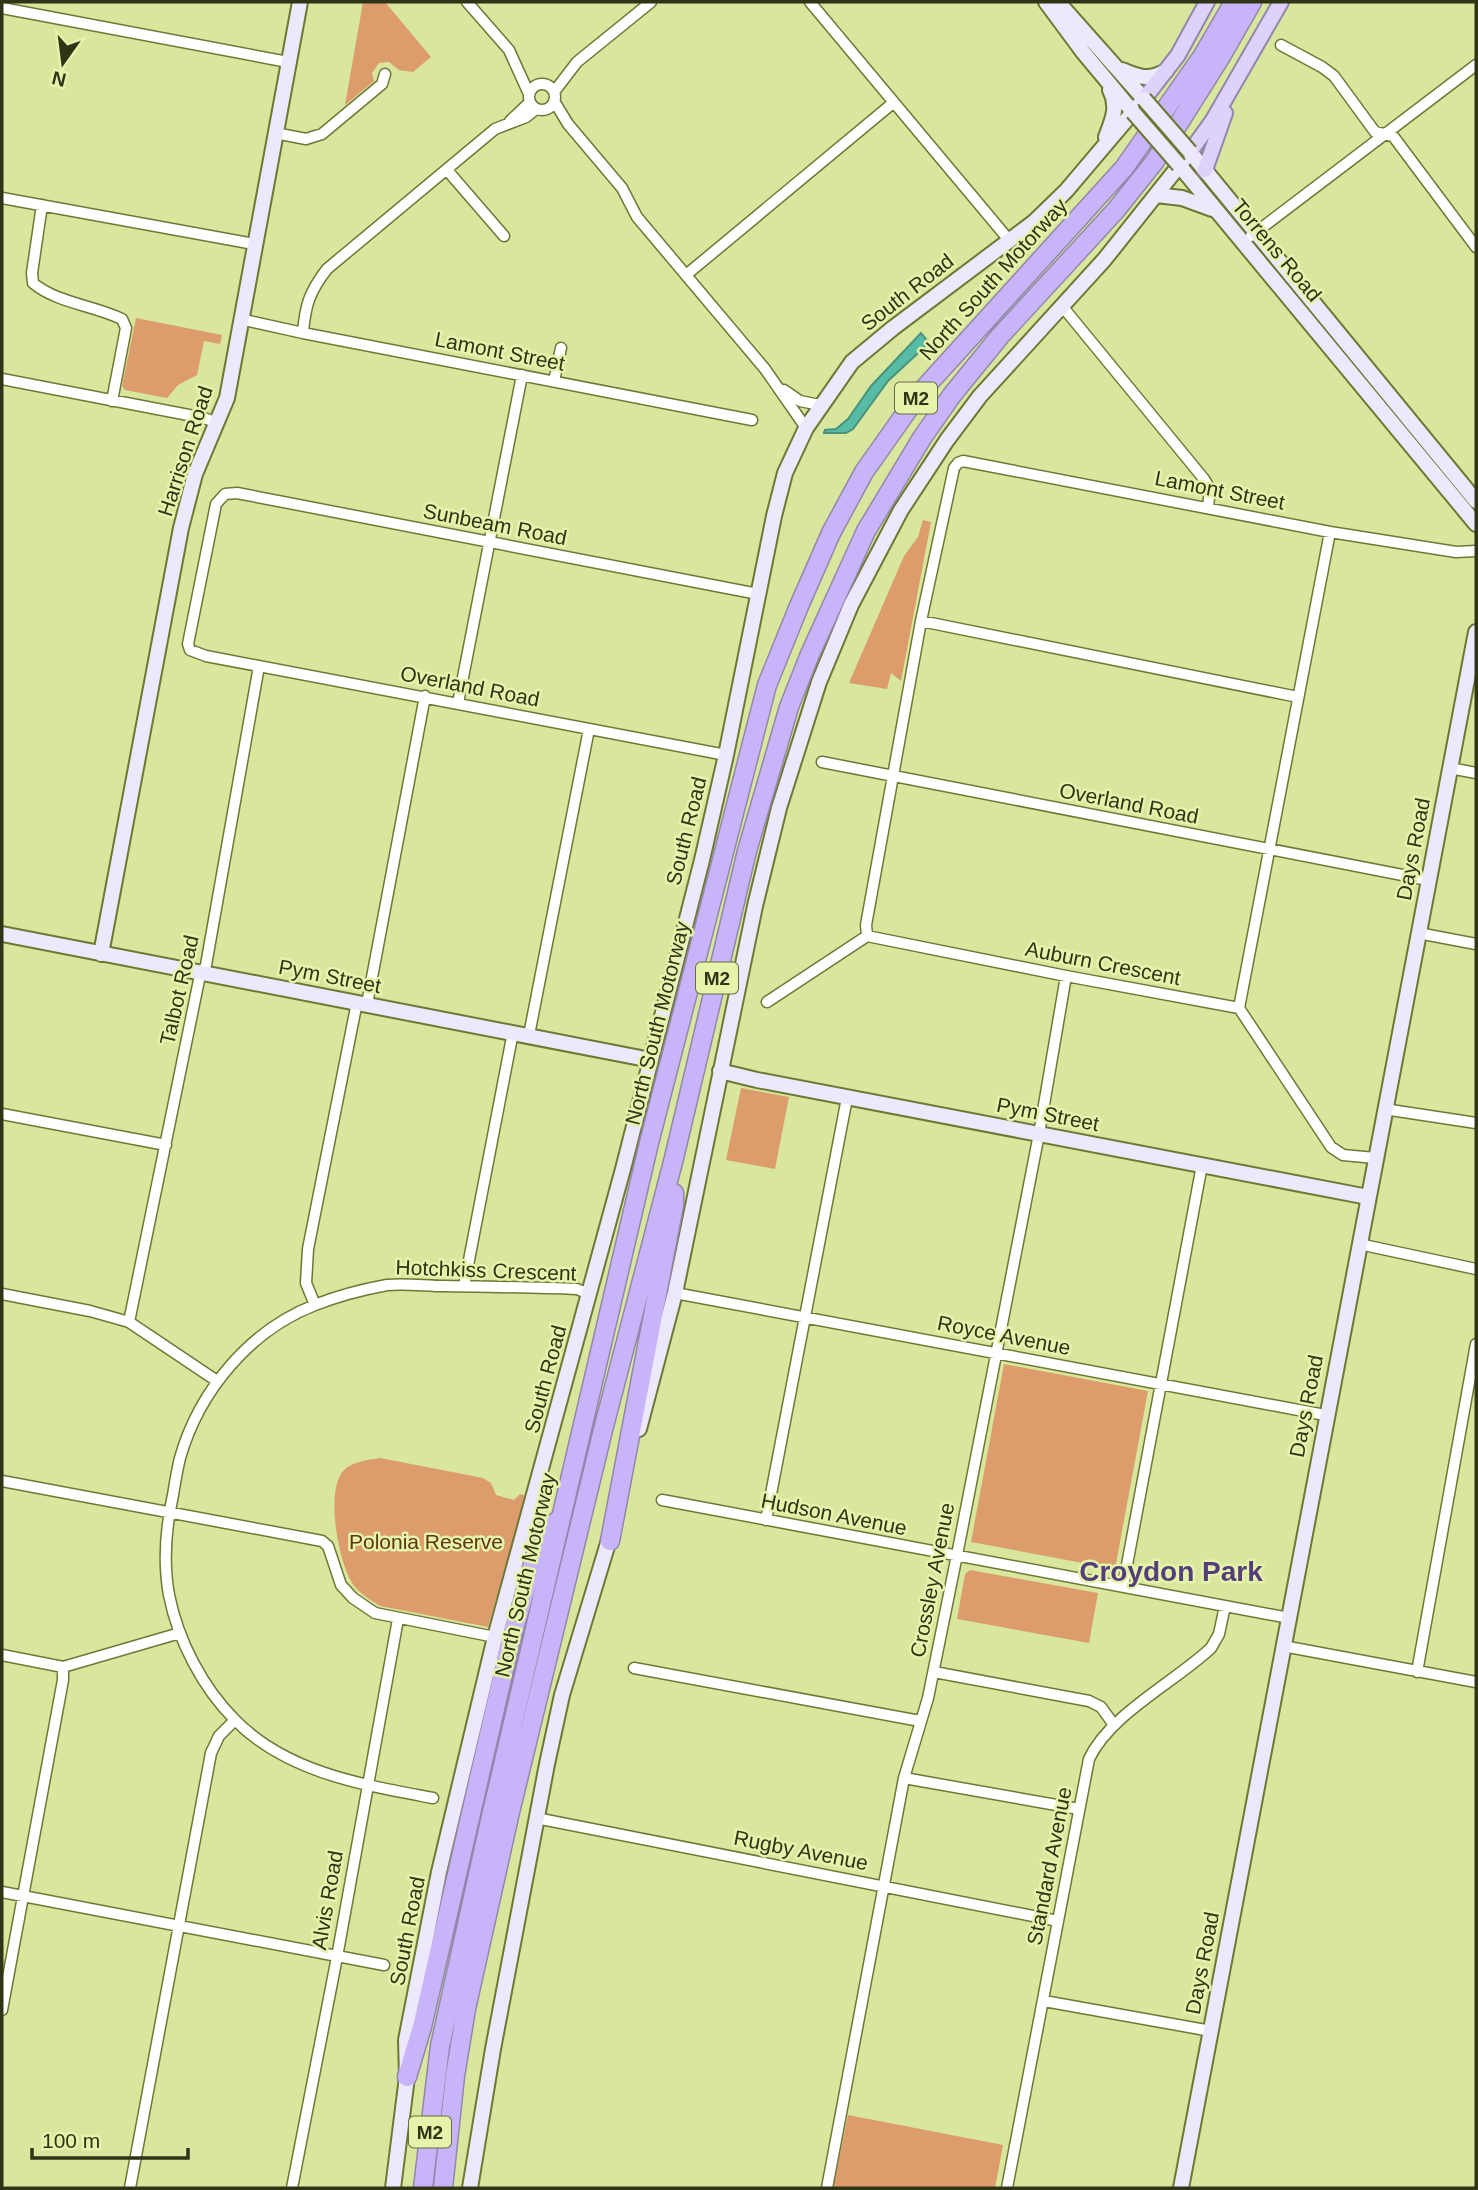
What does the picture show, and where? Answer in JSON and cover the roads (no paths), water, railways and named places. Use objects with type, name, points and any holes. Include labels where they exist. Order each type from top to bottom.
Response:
[{"type":"highway","name":"North South Motorway","points":[[424,2188],[440,2046],[487,1834],[649,1143],[767,685],[831,533],[864,472],[919,394],[1124,168],[1202,57],[1234,2]]},
{"type":"highway","name":"North South Motorway","points":[[443,2188],[455,2076],[466,2009],[534,1708],[674,1158],[747,851],[789,707],[862,540],[892,485],[953,395],[1000,336],[1116,210],[1155,161],[1252,2]]},
{"type":"highway","points":[[610,1541],[674,1205],[674,1158]]},
{"type":"highway","points":[[407,2077],[422,2027],[511,1639],[542,1533],[561,1518]]},
{"type":"main road","name":"Harrison Road","points":[[101,954],[181,528],[195,474],[227,398],[300,2]]},
{"type":"main road","name":"Torrens Road","points":[[1046,2],[1102,75],[1244,242],[1476,524]]},
{"type":"main road","name":"Torrens Road","points":[[1058,2],[1190,152],[1476,501]]},
{"type":"main road","name":"South Road","points":[[393,2188],[407,2077],[406,2040],[439,1871],[495,1637],[589,1294],[702,860],[785,473],[806,428],[852,362],[1034,222],[1066,191],[1178,55],[1207,2]]},
{"type":"main road","points":[[470,2188],[536,1818],[562,1695],[610,1541],[675,1293],[755,906],[779,808],[819,682],[851,605],[901,510],[947,440],[980,396],[1104,260],[1190,152],[1213,120],[1281,2]]},
{"type":"main road","points":[[1117,68],[1143,78],[1166,71]]},
{"type":"main road","points":[[1102,75],[1113,96],[1115,107],[1104,145]]},
{"type":"main road","points":[[1205,170],[1234,85]]},
{"type":"main road","points":[[1156,195],[1195,201],[1219,212]]},
{"type":"main road","name":"Days Road","points":[[1181,2188],[1325,1415],[1476,632]]},
{"type":"main road","name":"Pym Street","points":[[2,934],[651,1060]]},
{"type":"main road","name":"Pym Street","points":[[720,1071],[1368,1197]]},
{"type":"street","points":[[467,2],[509,50],[535,103],[568,124]]},
{"type":"street","points":[[535,103],[551,106],[552,93],[577,62],[651,2]]},
{"type":"street","points":[[810,2],[1009,240]]},
{"type":"street","points":[[2,8],[288,62]]},
{"type":"street","points":[[1280,46],[1322,66],[1334,76],[1375,132],[1395,138],[1476,247]]},
{"type":"street","points":[[1244,242],[1476,65]]},
{"type":"street","points":[[518,68],[537,85],[552,93],[568,124],[622,188],[637,217],[778,386],[806,428]]},
{"type":"street","points":[[275,133],[306,139],[322,134],[382,84],[385,74]]},
{"type":"street","points":[[303,333],[304,313],[313,288],[327,269],[495,129],[526,117],[535,103],[537,85]]},
{"type":"street","points":[[686,275],[893,103]]},
{"type":"street","points":[[447,170],[504,236]]},
{"type":"street","points":[[2,198],[254,244]]},
{"type":"street","points":[[43,205],[32,274],[33,283],[46,293],[108,312],[121,319],[125,328],[112,401]]},
{"type":"street","points":[[1062,306],[1204,479],[1210,489],[1208,507]]},
{"type":"street","name":"Lamont Street","points":[[240,318],[303,333],[752,420]]},
{"type":"street","points":[[554,381],[561,348]]},
{"type":"street","points":[[458,703],[522,375]]},
{"type":"street","points":[[2,379],[204,418],[218,423]]},
{"type":"street","points":[[778,386],[800,401],[820,405]]},
{"type":"street","name":"Lamont Street","points":[[921,621],[954,468],[963,461],[1330,531],[1456,552],[1476,551]]},
{"type":"street","name":"Sunbeam Road","points":[[206,656],[190,650],[188,644],[216,504],[225,494],[237,493],[758,594]]},
{"type":"street","points":[[1330,531],[1240,1008],[1331,1147],[1343,1155],[1375,1158]]},
{"type":"street","points":[[767,1002],[867,936],[866,925],[921,621],[1298,697]]},
{"type":"street","name":"Overland Road","points":[[206,656],[726,755]]},
{"type":"street","name":"Talbot Road","points":[[129,1322],[205,965],[259,666]]},
{"type":"street","points":[[315,1305],[306,1283],[308,1249],[425,696]]},
{"type":"street","points":[[528,1035],[589,729]]},
{"type":"street","name":"Overland Road","points":[[822,762],[1428,880]]},
{"type":"street","points":[[1450,768],[1476,773]]},
{"type":"street","points":[[1418,933],[1476,944]]},
{"type":"street","name":"Auburn Crescent","points":[[867,936],[1240,1008]]},
{"type":"street","name":"Crossley Avenue","points":[[827,2188],[904,1778],[934,1672],[957,1557],[1039,1134],[1066,976]]},
{"type":"street","points":[[464,1286],[513,1032]]},
{"type":"street","points":[[766,1520],[847,1097]]},
{"type":"street","points":[[1384,1110],[1476,1123]]},
{"type":"street","points":[[2,1114],[166,1145]]},
{"type":"street","points":[[1123,1587],[1202,1166]]},
{"type":"street","points":[[1359,1244],[1476,1269]]},
{"type":"street","name":"Hotchkiss Crescent","points":[[433,1798],[334,1777],[288,1758],[235,1720],[200,1675],[180,1633],[169,1595],[169,1513],[180,1458],[198,1413],[217,1381],[241,1354],[278,1323],[315,1305],[387,1285],[577,1289],[589,1294]]},
{"type":"street","name":"Royce Avenue","points":[[675,1293],[1325,1415]]},
{"type":"street","points":[[2,1294],[90,1311],[129,1322],[217,1381]]},
{"type":"street","points":[[1417,1672],[1476,1344]]},
{"type":"street","points":[[2,1481],[321,1541],[328,1546],[341,1585],[353,1598],[375,1613],[495,1637]]},
{"type":"street","name":"Hudson Avenue","points":[[662,1500],[1289,1618]]},
{"type":"street","name":"Standard Avenue","points":[[1007,2188],[1089,1759],[1096,1743],[1114,1725],[1211,1648],[1219,1634],[1225,1606]]},
{"type":"street","name":"Alvis Road","points":[[292,2188],[398,1619]]},
{"type":"street","points":[[2,1655],[63,1667],[180,1633]]},
{"type":"street","points":[[1283,1646],[1476,1682]]},
{"type":"street","points":[[2,2010],[63,1680],[63,1667]]},
{"type":"street","points":[[634,1668],[920,1721]]},
{"type":"street","points":[[934,1672],[1089,1701],[1101,1707],[1114,1725]]},
{"type":"street","points":[[130,2188],[211,1753],[219,1736],[235,1720]]},
{"type":"street","points":[[904,1778],[1079,1809]]},
{"type":"street","name":"Rugby Avenue","points":[[536,1818],[1058,1921]]},
{"type":"street","points":[[2,1892],[384,1965]]},
{"type":"street","points":[[1044,2001],[1211,2031]]},
{"type":"water","points":[[921,333],[929,343],[888,381],[853,429],[846,433],[824,433],[825,430],[836,429],[848,419],[871,386]]},
{"type":"district","name":"Croydon Park","points":[[1171,1571]]},
{"type":"park label","name":"Polonia Reserve","points":[[426,1541]]}]
